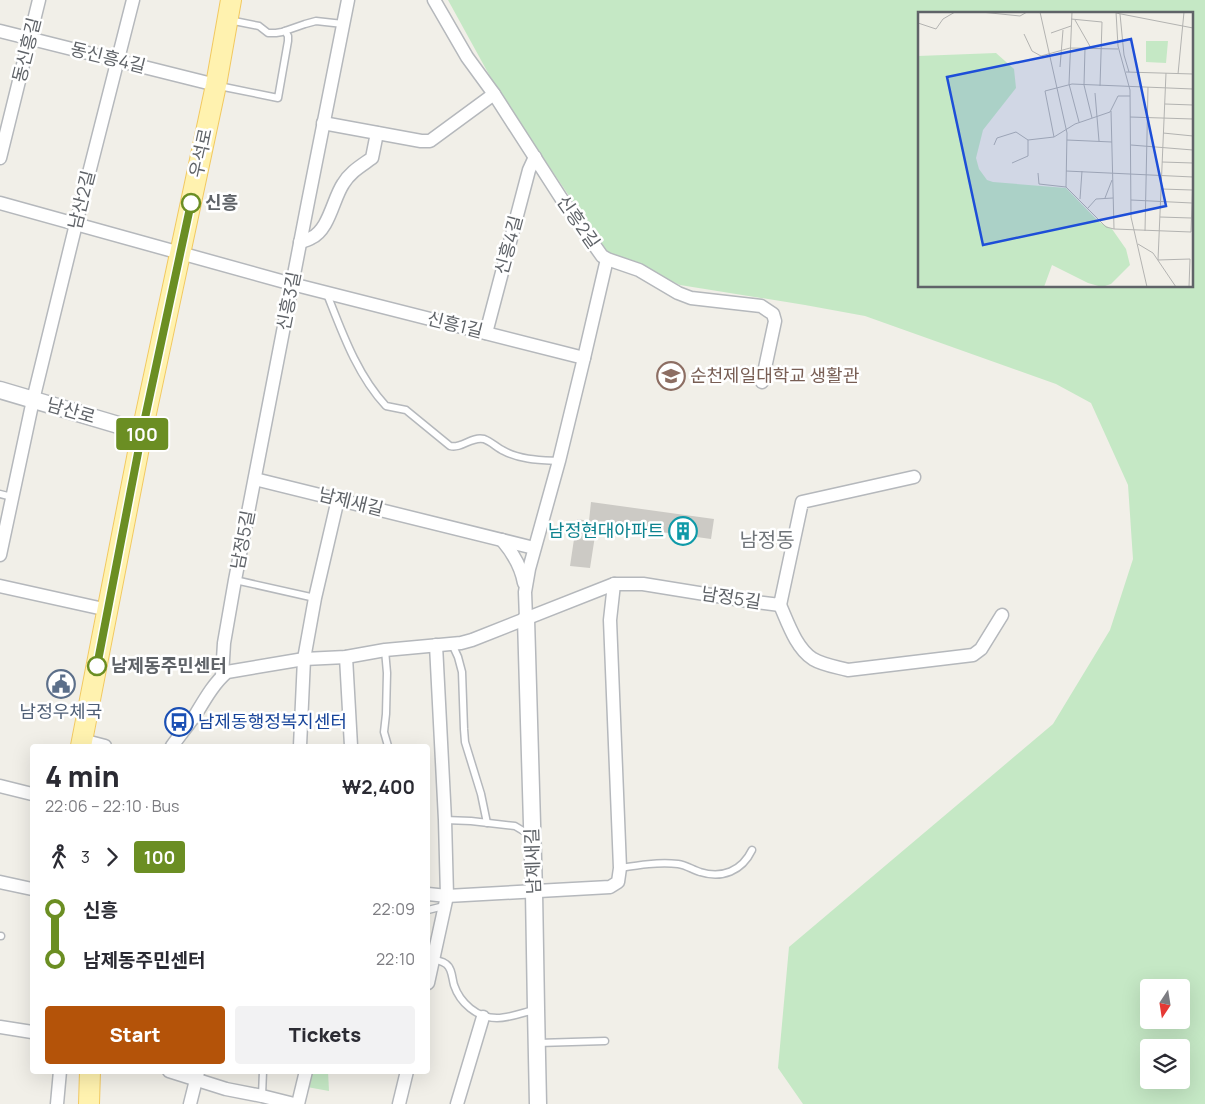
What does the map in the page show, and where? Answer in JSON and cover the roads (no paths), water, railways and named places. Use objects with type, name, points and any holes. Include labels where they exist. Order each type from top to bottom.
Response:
[{"type":"main road","name":"우석로","points":[[82,743],[142,432],[216,86],[230,0]]},
{"type":"main road","points":[[89,1104],[90,1074]]},
{"type":"street","name":"동신흥길","points":[[0,158],[5,117],[30,38],[39,0]]},
{"type":"street","name":"남산2길","points":[[0,555],[6,496],[33,400],[133,0]]},
{"type":"street","name":"신흥3길","points":[[255,478],[348,0]]},
{"type":"street","name":"신흥2길","points":[[434,0],[467,57],[494,94],[560,198],[602,256],[639,270],[678,293],[691,298],[761,306],[773,314],[775,321],[762,382]]},
{"type":"street","name":"동신흥4길","points":[[0,30],[216,86]]},
{"type":"street","points":[[323,123],[430,141],[494,94]]},
{"type":"street","points":[[300,242],[312,238],[319,232],[328,218],[342,185],[352,172],[372,158],[377,133]]},
{"type":"street","name":"신흥4길","points":[[486,332],[529,170],[534,158]]},
{"type":"street","name":"신흥1길","points":[[0,203],[292,284],[584,358]]},
{"type":"street","points":[[526,619],[526,590],[529,569],[584,358],[607,259]]},
{"type":"street","name":"남산로","points":[[0,390],[142,432]]},
{"type":"street","name":"남정5길","points":[[222,676],[227,672],[304,659],[346,657],[385,650],[452,644],[472,640],[614,584],[643,584],[780,605],[802,502],[914,477]]},
{"type":"street","name":"남제새길","points":[[255,478],[534,548]]},
{"type":"street","name":"남정5길","points":[[235,580],[255,478]]},
{"type":"street","points":[[300,744],[304,659],[315,598],[338,499]]},
{"type":"street","points":[[502,540],[513,553],[519,565],[526,590]]},
{"type":"street","points":[[174,744],[213,686],[222,676],[224,643],[235,580]]},
{"type":"street","points":[[430,895],[445,901],[610,887],[618,882],[620,868],[610,620],[614,584]]},
{"type":"street","points":[[0,586],[108,610]]},
{"type":"street","points":[[780,605],[801,648],[814,659],[832,667],[848,670],[973,655],[981,649],[1002,615]]},
{"type":"street","name":"남제새길","points":[[526,619],[538,1104]]},
{"type":"street","points":[[430,960],[445,901],[445,820],[436,645]]},
{"type":"street","points":[[346,657],[351,744]]},
{"type":"street","points":[[0,786],[30,794]]},
{"type":"street","points":[[0,882],[30,889]]},
{"type":"street","points":[[456,1104],[483,1017]]},
{"type":"street","points":[[0,1027],[30,1032]]},
{"type":"street","points":[[57,1104],[60,1074]]},
{"type":"street","points":[[298,1104],[305,1074]]},
{"type":"street","points":[[399,1104],[406,1074]]},
{"type":"street","points":[[190,1104],[197,1075],[226,1089],[263,1100],[294,1104]]},
{"type":"lane","points":[[228,20],[259,26],[268,33],[282,32],[316,21],[343,24]]},
{"type":"lane","points":[[216,86],[278,98],[288,41],[285,31]]},
{"type":"lane","points":[[326,292],[349,350],[386,406],[406,410],[450,446],[456,447],[473,440],[482,439],[504,451],[521,457],[558,461]]},
{"type":"lane","name":"남정5길","points":[[235,580],[315,598]]},
{"type":"lane","points":[[452,644],[462,672],[465,742],[479,786],[487,823]]},
{"type":"lane","points":[[385,650],[387,673],[384,732],[387,744]]},
{"type":"lane","points":[[445,820],[515,826],[532,837]]},
{"type":"lane","points":[[620,868],[645,864],[680,864],[698,872],[721,875],[743,864],[752,850]]},
{"type":"lane","points":[[430,909],[445,901]]},
{"type":"lane","points":[[430,960],[443,962],[448,965],[458,994],[473,1011],[483,1017],[511,1016],[536,1009]]},
{"type":"lane","points":[[537,1043],[606,1040]]},
{"type":"lane","points":[[263,1074],[263,1100]]},
{"type":"place","name":"신흥","points":[[191,203]]},
{"type":"place","name":"순천제일대학교 생활관","points":[[671,376]]},
{"type":"place","name":"남정현대아파트","points":[[683,531]]},
{"type":"place","name":"남제동주민센터","points":[[97,666]]},
{"type":"place","name":"남정우체국","points":[[61,684]]},
{"type":"place","name":"남제동행정복지센터","points":[[179,722]]},
{"type":"district","name":"남정동","points":[[767,540]]}]
